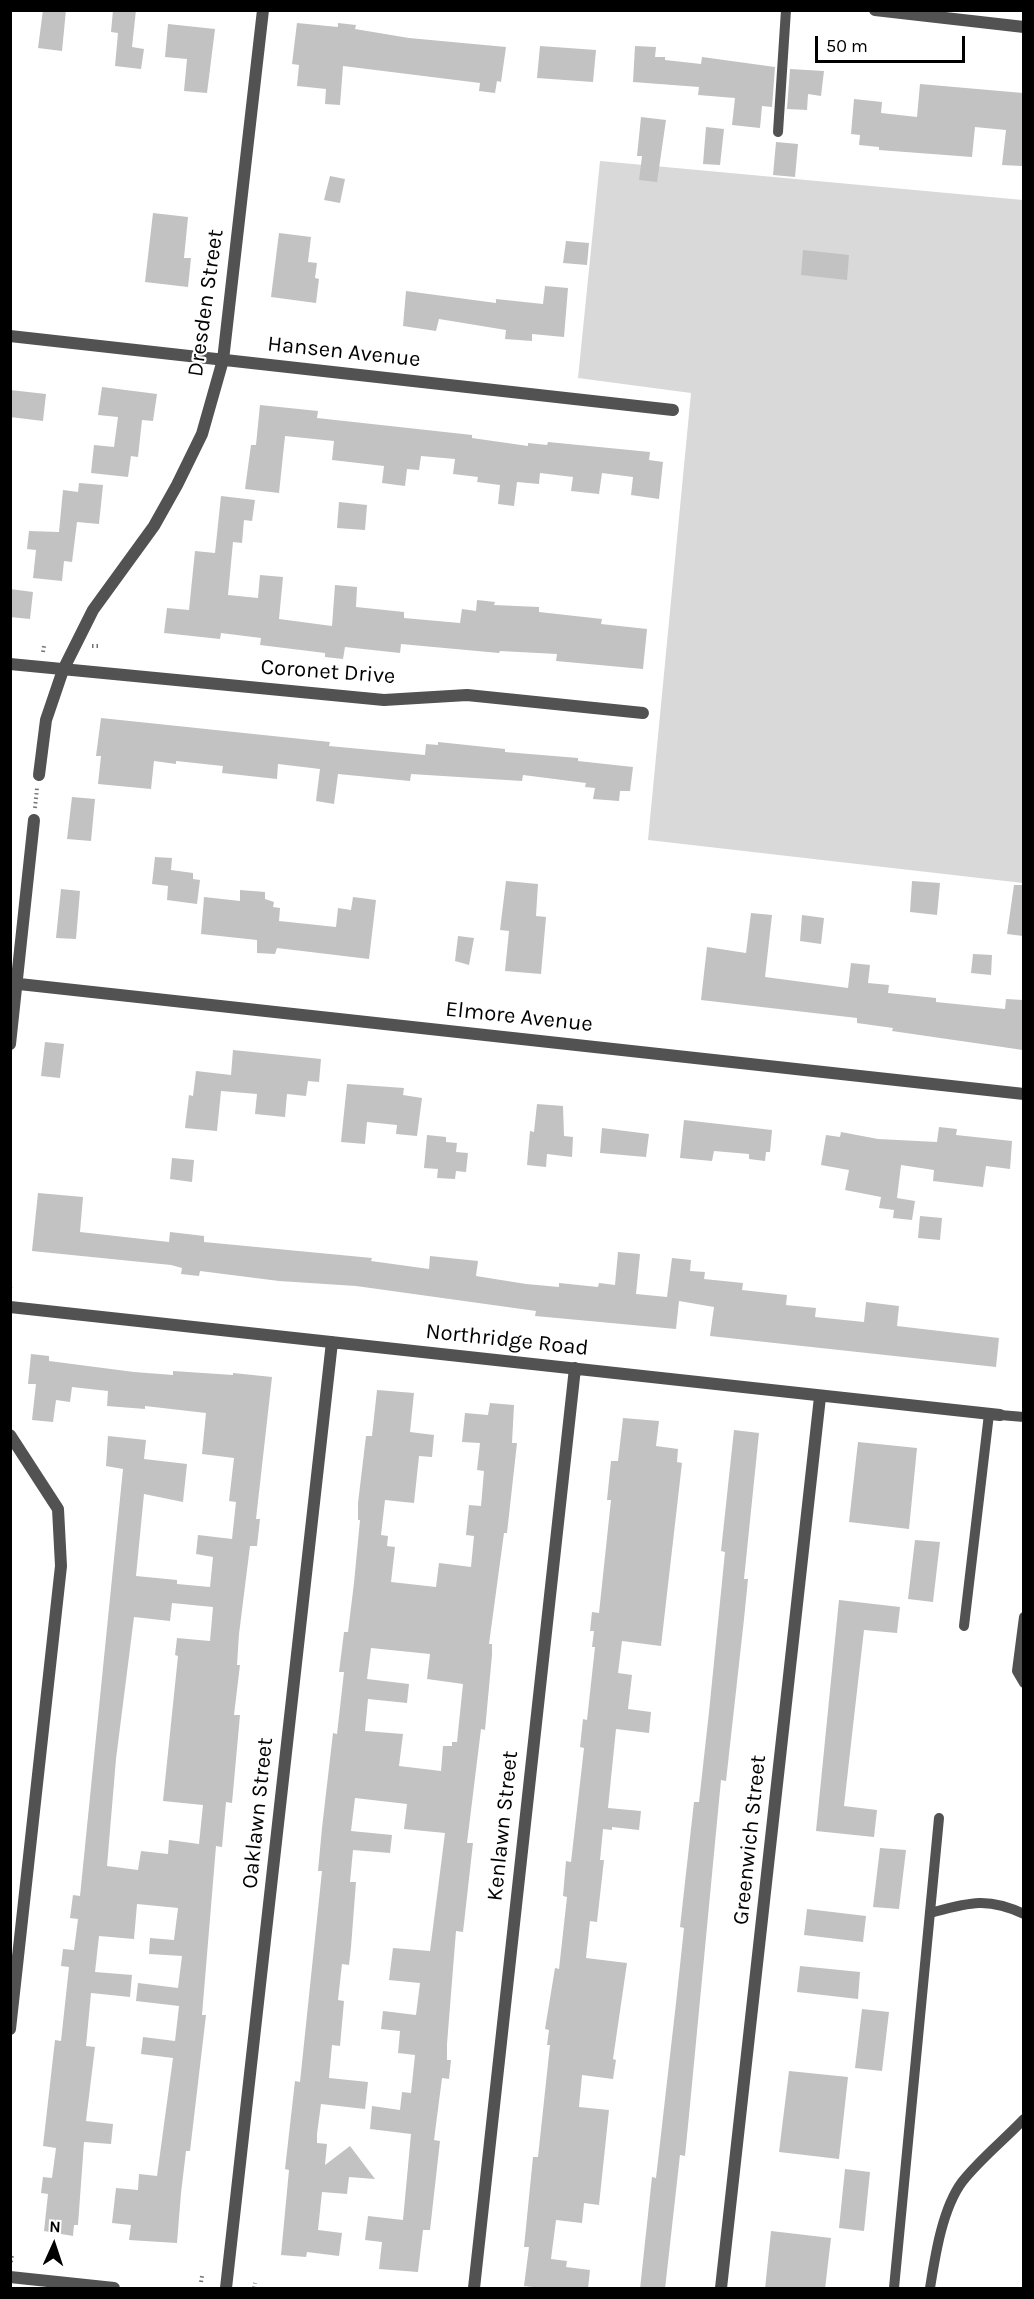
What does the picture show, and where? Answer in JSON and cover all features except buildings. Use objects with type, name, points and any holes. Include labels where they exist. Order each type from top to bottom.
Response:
[{"type":"street","name":"Dresden Street","points":[[39,775],[46,720],[63,670],[93,610],[154,526],[202,434],[223,360],[262,10]]},
{"type":"street","points":[[875,10],[1023,27]]},
{"type":"street","name":"Hansen Avenue","points":[[10,336],[673,410]]},
{"type":"street","name":"Coronet Drive","points":[[10,664],[384,700],[467,694],[643,713]]},
{"type":"street","points":[[10,1044],[14,983],[34,820]]},
{"type":"street","name":"Elmore Avenue","points":[[14,983],[1023,1094]]},
{"type":"street","name":"Northridge Road","points":[[10,1307],[994,1414]]},
{"type":"street","name":"Oaklawn Street","points":[[226,2289],[332,1342]]},
{"type":"street","name":"Kenlawn Street","points":[[474,2289],[575,1368]]},
{"type":"street","name":"Greenwich Street","points":[[721,2289],[820,1396]]},
{"type":"street","points":[[10,1435],[58,1509],[61,1566],[10,2029]]},
{"type":"street","points":[[10,2277],[114,2289]]},
{"type":"lane","points":[[778,132],[786,10]]},
{"type":"lane","points":[[964,1626],[994,1414],[1023,1417]]},
{"type":"lane","points":[[1023,1617],[1017,1671],[1023,1683]]},
{"type":"lane","points":[[894,2289],[939,1818]]},
{"type":"lane","points":[[930,1913],[975,1901],[1006,1906],[1023,1914]]},
{"type":"lane","points":[[930,2289],[936,2251],[946,2217],[961,2183],[1023,2119]]},
{"type":"path","points":[[43,652],[44,646]]},
{"type":"path","points":[[92,646],[99,646]]},
{"type":"path","points":[[34,820],[39,775]]},
{"type":"path","points":[[11,2262],[12,2255]]},
{"type":"path","points":[[201,2282],[202,2276]]},
{"type":"path","points":[[254,2289],[255,2283]]},
{"type":"shaded area","points":[[600,161],[1023,200],[1023,883],[648,840],[691,393],[578,378]]}]
